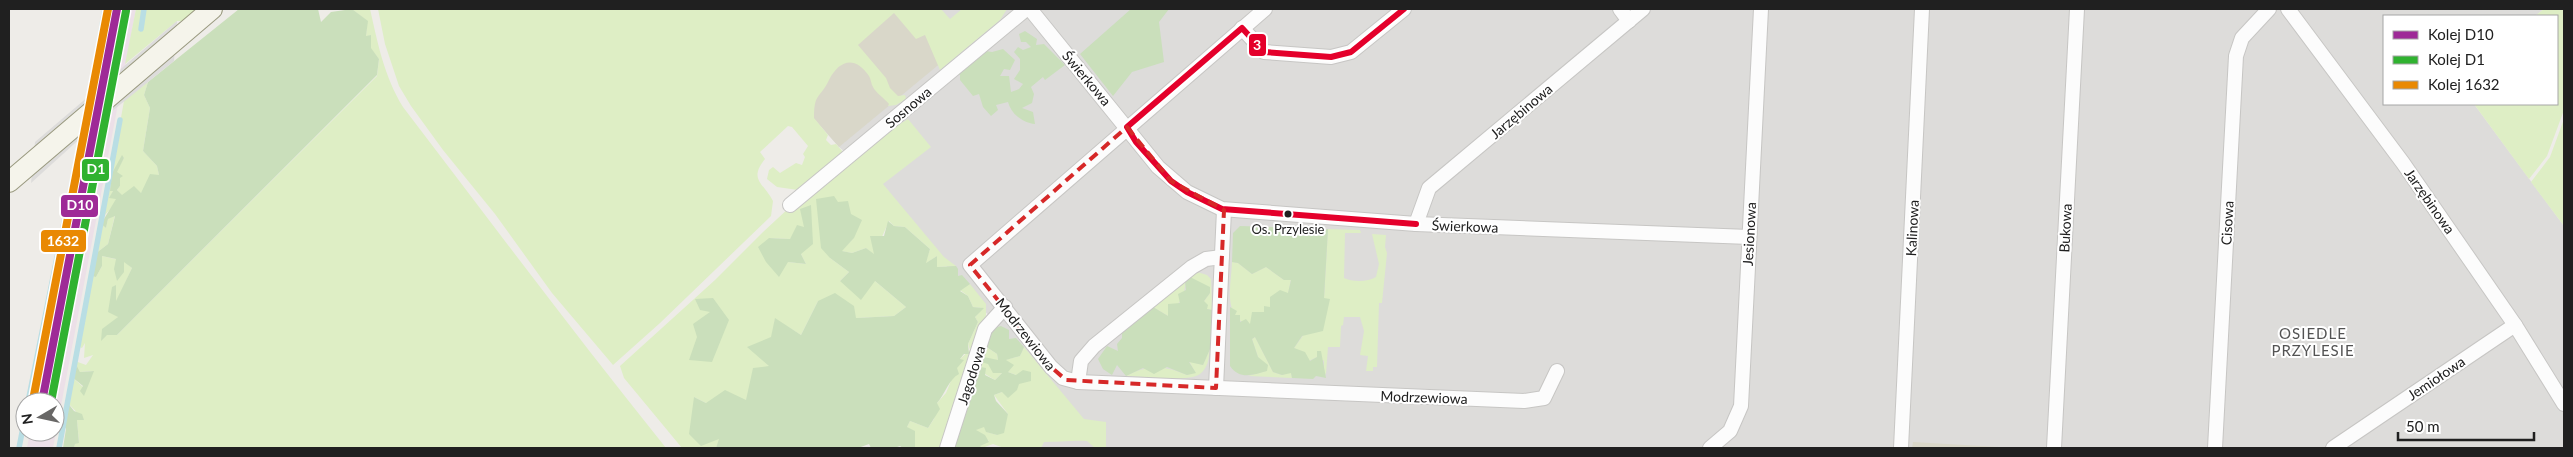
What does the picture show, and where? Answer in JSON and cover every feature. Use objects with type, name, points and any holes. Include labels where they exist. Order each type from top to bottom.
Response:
[{"type":"main road","points":[[9,182],[212,9]]},
{"type":"street","name":"Świerkowa","points":[[1028,9],[1127,127],[1136,142],[1172,181],[1186,192],[1224,210],[1416,224],[1749,237]]},
{"type":"street","name":"Sosnowa","points":[[790,205],[1028,9]]},
{"type":"street","name":"Modrzewiowa","points":[[1266,9],[1127,127],[970,265],[1056,373],[1066,380],[1078,382],[1524,401],[1544,398],[1557,371]]},
{"type":"street","points":[[1242,28],[1264,52],[1331,57],[1351,52],[1404,9]]},
{"type":"street","points":[[1620,9],[1629,21]]},
{"type":"street","name":"Jarzębinowa","points":[[1416,224],[1430,188],[1644,9]]},
{"type":"street","name":"Jesionowa","points":[[1710,448],[1730,431],[1741,406],[1761,9]]},
{"type":"street","name":"Kalinowa","points":[[1901,448],[1922,9]]},
{"type":"street","name":"Bukowa","points":[[2054,448],[2077,9]]},
{"type":"street","name":"Cisowa","points":[[2215,448],[2236,56],[2242,38],[2269,9]]},
{"type":"street","name":"Jarzębinowa","points":[[2288,9],[2403,163],[2515,325],[2564,402]]},
{"type":"street","points":[[1216,388],[1224,210]]},
{"type":"street","points":[[1078,382],[1080,366],[1090,350],[1192,267],[1206,259],[1222,257]]},
{"type":"street","name":"Jagodowa","points":[[947,448],[985,329],[1005,307]]},
{"type":"street","name":"Jemiołowa","points":[[2333,448],[2515,325]]},
{"type":"highlighted area","points":[[1127,127],[1171,181],[1224,210],[1216,388],[1066,380],[1051,367],[970,265]]},
{"type":"shaded area","points":[[109,9],[136,9],[64,392],[37,392]]},
{"type":"shaded area","points":[[857,9],[2544,9],[2536,15],[2383,15],[2383,105],[2475,105],[2564,226],[2564,448],[1022,448],[1061,401],[862,166],[839,147],[780,80]]},
{"type":"shaded area","points":[[857,9],[915,9],[954,52],[839,147],[780,80]]},
{"type":"shaded area","points":[[28,442],[54,442],[53,448],[27,448]]},
{"type":"shaded area","points":[[1913,442],[2016,448],[1912,448]]},
{"type":"green space","points":[[136,9],[201,9],[187,21],[177,21],[125,64]]},
{"type":"green space","points":[[239,9],[318,9],[321,22],[331,12],[352,9],[368,21],[366,36],[371,35],[371,48],[379,59],[377,75],[117,335],[107,335],[101,341],[102,329],[118,317],[108,312],[112,287],[116,285],[116,301],[132,268],[124,262],[124,272],[117,281],[114,269],[116,259],[102,256],[102,266],[96,277],[91,276],[95,254],[108,244],[115,216],[108,219],[106,228],[101,224],[116,199],[109,198],[113,191],[110,191],[111,175],[122,155],[124,158],[117,172],[123,176],[120,178],[120,186],[117,190],[122,195],[134,186],[141,193],[150,174],[159,175],[157,166],[143,151],[150,108],[144,95],[148,82]]},
{"type":"green space","points":[[352,9],[370,9],[386,72],[403,107],[566,321],[666,448],[74,448],[75,444],[79,442],[77,420],[84,420],[67,402],[72,377],[83,387],[84,395],[93,371],[80,372],[77,366],[73,372],[75,361],[86,365],[93,355],[84,358],[85,343],[82,348],[77,346],[91,276],[96,277],[102,266],[102,256],[124,261],[132,268],[116,303],[112,287],[118,317],[107,335],[117,335],[377,76],[379,59],[370,48],[371,35],[366,37],[367,21]]},
{"type":"green space","points":[[378,9],[941,9],[950,19],[962,9],[1007,9],[1000,20],[940,70],[925,35],[916,39],[894,13],[858,45],[886,78],[890,88],[898,96],[905,95],[906,99],[896,105],[888,106],[889,104],[872,86],[869,76],[864,69],[853,63],[842,64],[833,73],[818,96],[815,104],[814,118],[828,135],[826,140],[831,145],[836,144],[843,152],[798,190],[777,187],[767,179],[769,170],[773,167],[780,173],[796,163],[802,165],[805,157],[803,154],[808,146],[792,127],[788,126],[760,152],[765,159],[760,166],[758,177],[773,201],[771,216],[660,323],[613,365],[552,293],[495,214],[443,150],[411,106],[399,86],[385,44]]},
{"type":"green space","points":[[1131,9],[1169,9],[1159,22],[1164,62],[1132,72],[1113,96],[1080,54]]},
{"type":"green space","points":[[2544,9],[2564,9],[2564,110],[2547,156],[2529,179],[2475,105],[2558,105],[2558,15],[2536,15]]},
{"type":"green space","points":[[1025,31],[1037,39],[1036,45],[1044,44],[1065,65],[1045,80],[1043,77],[1031,87],[1034,94],[1032,103],[1022,108],[1033,112],[1035,124],[1026,122],[1018,117],[1008,102],[996,105],[998,110],[991,116],[983,107],[979,94],[973,96],[960,80],[960,75],[954,72],[969,59],[976,60],[980,50],[992,52],[1003,49],[1015,60],[1010,70],[1004,69],[1000,76],[1009,76],[1011,92],[1019,89],[1023,84],[1014,79],[1020,70],[1020,59],[1014,52],[1018,47],[1023,50],[1031,47],[1026,42],[1021,42],[1019,34]]},
{"type":"green space","points":[[148,82],[144,95],[150,108],[143,151],[157,166],[159,175],[140,194],[122,196],[117,190],[120,186],[120,178],[116,172],[124,158],[122,156],[111,176],[110,191],[113,191],[110,198],[117,198],[114,205],[103,217],[124,101]]},
{"type":"green space","points":[[908,119],[931,147],[883,184],[944,257],[956,266],[937,267],[937,256],[925,264],[930,249],[905,227],[894,226],[889,221],[874,255],[866,248],[852,253],[841,251],[854,238],[830,258],[849,272],[840,281],[875,281],[906,307],[894,316],[856,318],[818,301],[801,335],[775,319],[770,366],[746,400],[706,403],[694,397],[720,439],[716,448],[682,448],[624,378],[620,366],[715,280],[790,207],[890,130]],"holes":[[[804,227],[801,254],[806,264],[788,262],[769,238],[790,239]]]},
{"type":"green space","points":[[2564,119],[2564,226],[2531,182],[2550,157]]},
{"type":"green space","points":[[834,196],[838,202],[848,201],[851,214],[862,220],[854,238],[842,251],[852,253],[866,248],[874,254],[870,236],[884,236],[888,221],[894,226],[905,227],[930,249],[926,263],[937,256],[937,267],[956,266],[958,276],[962,275],[970,284],[960,291],[968,296],[973,307],[984,308],[975,317],[978,322],[968,344],[969,354],[964,354],[960,359],[964,360],[957,368],[959,374],[952,379],[937,403],[940,409],[928,428],[910,421],[907,427],[915,431],[915,448],[903,448],[900,446],[894,448],[871,448],[869,444],[858,448],[716,448],[719,439],[701,446],[689,434],[694,397],[706,403],[725,390],[746,400],[753,368],[769,366],[747,347],[771,337],[775,318],[801,335],[818,301],[835,293],[854,306],[856,318],[894,316],[906,307],[875,281],[861,300],[840,281],[849,272],[830,258],[821,248],[816,199]]},
{"type":"green space","points":[[811,205],[813,244],[801,254],[806,264],[788,262],[779,277],[766,262],[758,247],[769,238],[790,239],[797,225],[804,227],[800,209]]},
{"type":"green space","points":[[115,215],[108,244],[95,254],[101,224],[106,228],[108,219]]},
{"type":"green space","points":[[1240,226],[1308,228],[1312,233],[1328,229],[1324,298],[1330,299],[1323,331],[1302,336],[1294,348],[1305,352],[1310,361],[1317,357],[1317,351],[1321,351],[1326,378],[1316,376],[1313,379],[1292,378],[1291,373],[1282,375],[1273,372],[1255,337],[1252,339],[1258,357],[1268,365],[1267,371],[1242,375],[1230,366],[1230,307],[1237,311],[1235,315],[1240,315],[1240,322],[1246,319],[1250,324],[1252,312],[1264,312],[1264,306],[1270,307],[1270,297],[1280,290],[1288,293],[1291,280],[1284,280],[1266,267],[1252,274],[1238,263],[1232,262],[1233,233]]},
{"type":"green space","points":[[1328,229],[1360,230],[1361,233],[1345,233],[1344,278],[1356,281],[1369,280],[1376,277],[1379,264],[1372,234],[1386,235],[1385,247],[1387,253],[1382,303],[1379,303],[1377,367],[1373,367],[1373,371],[1366,371],[1368,356],[1360,355],[1364,331],[1360,317],[1344,317],[1343,325],[1341,326],[1340,347],[1328,347],[1326,374],[1324,373],[1324,361],[1317,357],[1309,361],[1294,348],[1329,299],[1324,299]]},
{"type":"green space","points":[[1232,262],[1238,263],[1252,274],[1266,267],[1284,280],[1291,279],[1288,294],[1270,307],[1251,326],[1242,322],[1232,308],[1230,291]]},
{"type":"green space","points":[[1197,272],[1207,275],[1211,279],[1212,310],[1207,309],[1204,301],[1210,293],[1190,277]]},
{"type":"green space","points":[[1190,277],[1210,287],[1210,293],[1204,301],[1208,305],[1207,309],[1212,310],[1210,349],[1203,365],[1189,362],[1196,373],[1187,375],[1167,367],[1154,374],[1143,368],[1126,376],[1117,365],[1112,375],[1103,369],[1098,359],[1107,346],[1118,351],[1117,344],[1122,338],[1122,333],[1153,307],[1168,316],[1168,304],[1180,303],[1178,294],[1186,290],[1185,281]]},
{"type":"green space","points":[[1185,281],[1183,296],[1168,316],[1153,307]]},
{"type":"green space","points":[[970,284],[986,304],[986,315],[939,448],[915,448],[907,427],[910,421],[928,428],[934,419],[937,403],[946,393],[960,359],[970,350],[968,344],[978,322],[975,317],[983,308],[973,307],[968,296],[960,290]]},
{"type":"green space","points":[[713,298],[729,320],[712,362],[689,360],[697,337],[693,324],[710,312],[700,310],[695,299]]},
{"type":"green space","points":[[1001,326],[1009,330],[1009,339],[1016,338],[1024,347],[1020,356],[1006,360],[1014,365],[1008,372],[1016,375],[1023,370],[1031,372],[1031,381],[1019,384],[1017,390],[1008,398],[1002,392],[994,395],[996,401],[1008,414],[1004,433],[997,435],[986,432],[984,427],[976,430],[985,435],[989,442],[980,446],[982,448],[953,448],[981,367],[986,368],[985,375],[995,380],[1002,373],[993,373],[988,364],[981,362],[984,357],[998,360],[997,354],[985,346],[990,333]]},
{"type":"green space","points":[[1255,337],[1273,372],[1282,375],[1291,372],[1292,378],[1248,376],[1266,371],[1258,357],[1252,339]]},
{"type":"green space","points":[[985,346],[997,354],[998,360],[988,364],[1002,373],[995,380],[985,374],[981,367],[979,375],[976,375]]},
{"type":"green space","points":[[1024,347],[1084,419],[1106,422],[1106,448],[1095,448],[1087,441],[1044,442],[1041,448],[1004,448],[993,444],[982,448],[979,446],[989,441],[975,430],[984,426],[987,432],[997,435],[1008,414],[994,395],[1002,392],[1016,375],[1008,372],[1005,360],[1020,356]]},
{"type":"green space","points":[[1210,349],[1205,369],[1194,377],[1175,379],[1126,376],[1142,369],[1156,367],[1170,369],[1187,375],[1195,372],[1189,361],[1203,365]]},
{"type":"green space","points":[[77,366],[80,372],[94,371],[84,396],[80,391],[83,386],[72,377]]},
{"type":"green space","points":[[67,402],[74,411],[82,414],[84,420],[77,420],[79,443],[75,444],[74,448],[63,448],[66,429],[65,412]]},
{"type":"pier","points":[[177,21],[174,61],[95,125],[31,183],[35,142]]},
{"type":"waterway","points":[[91,87],[105,9]]},
{"type":"waterway","points":[[141,29],[144,9]]},
{"type":"waterway","points":[[59,448],[120,120]]},
{"type":"waterway","points":[[30,392],[73,178]]},
{"type":"waterway","points":[[19,448],[20,442]]},
{"type":"rail line","name":"1632","points":[[35,392],[108,9]]},
{"type":"rail line","name":"D10","points":[[44,392],[117,9]]},
{"type":"rail line","name":"D1","points":[[53,392],[126,11]]},
{"type":"transit line","name":"3","points":[[1404,9],[1351,52],[1331,57],[1264,52],[1242,28],[1127,127],[1136,142],[1171,181],[1187,192],[1222,209],[1416,224]]},
{"type":"place","name":"Os. Przylesie","points":[[1288,214]]},
{"type":"district","name":"OSIEDLE PRZYLESIE","points":[[2313,342]]}]
